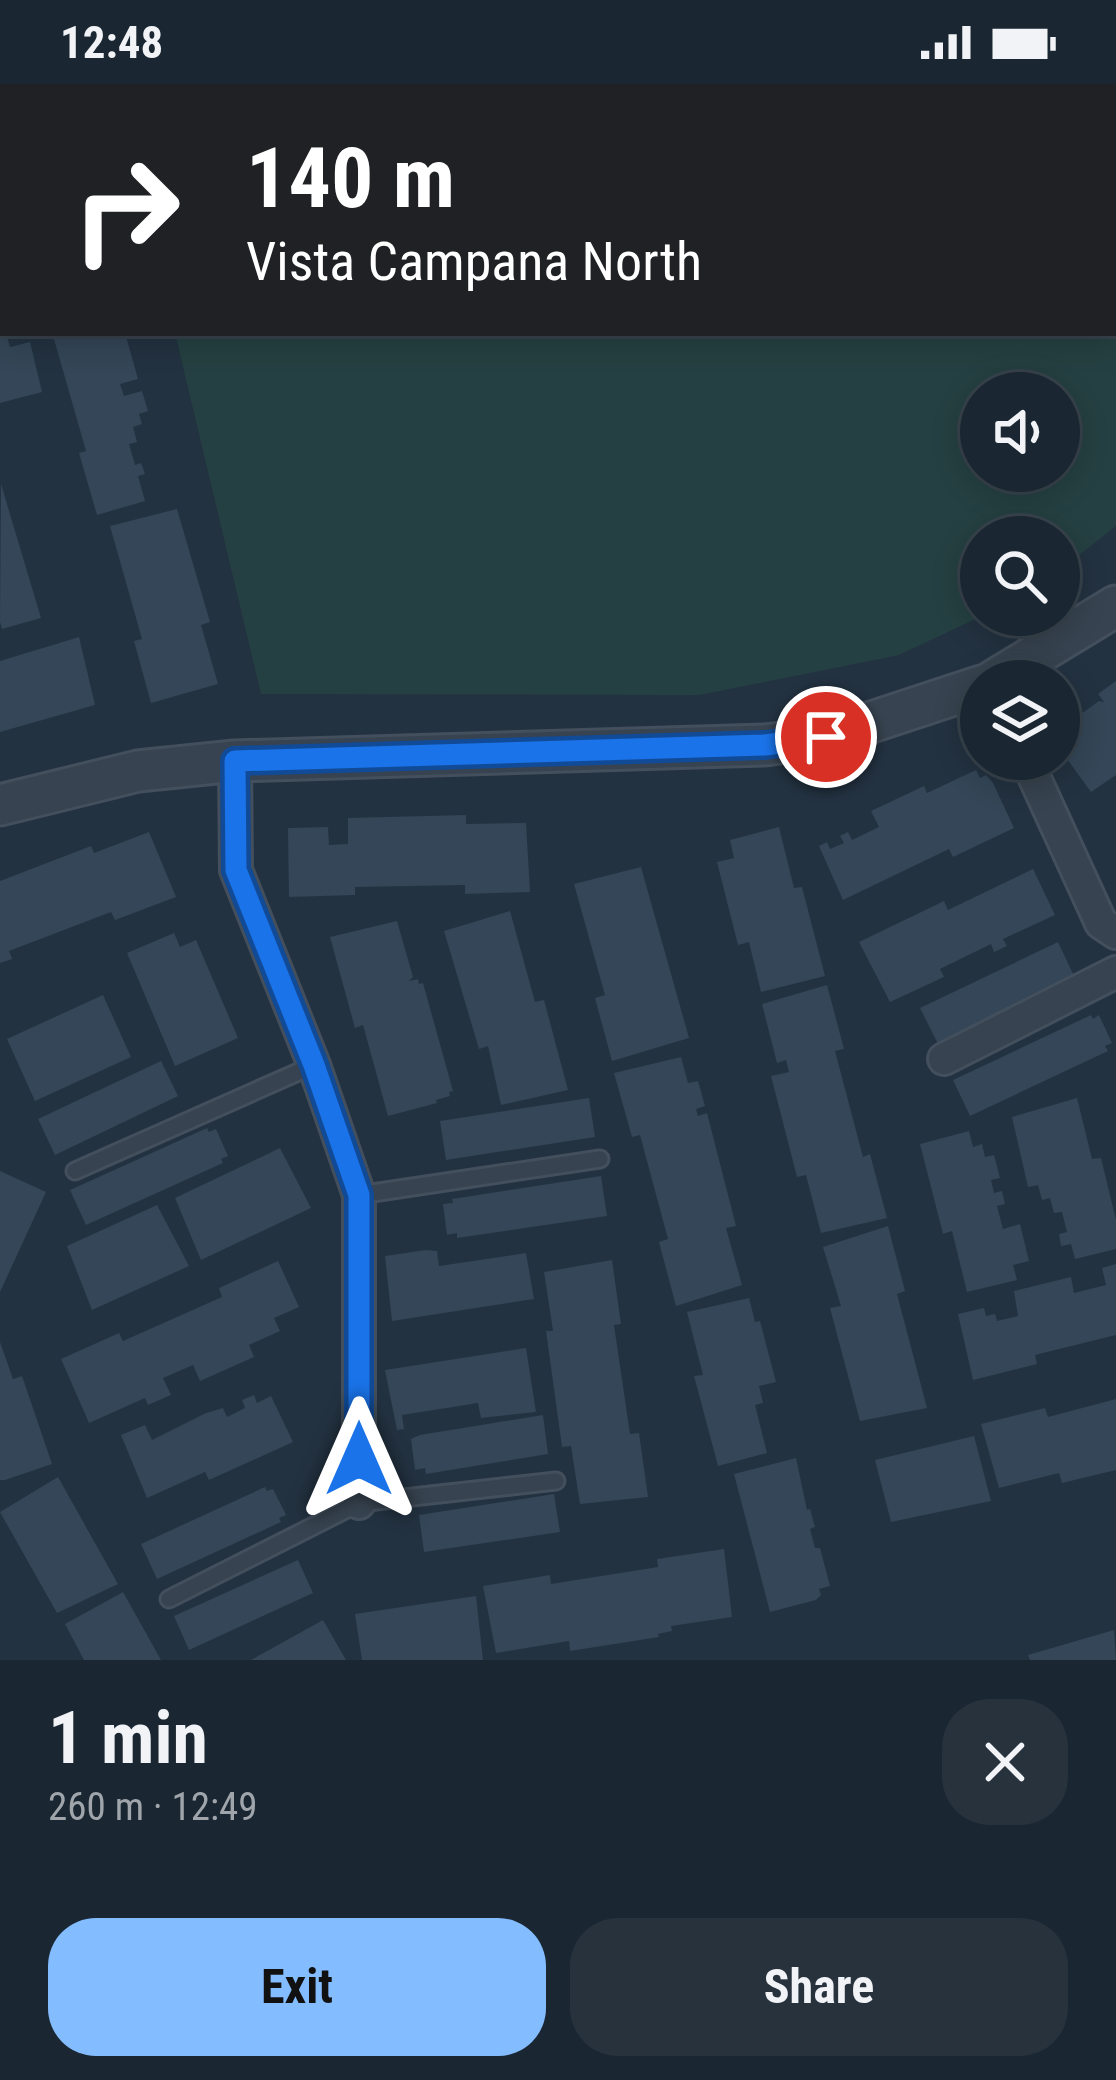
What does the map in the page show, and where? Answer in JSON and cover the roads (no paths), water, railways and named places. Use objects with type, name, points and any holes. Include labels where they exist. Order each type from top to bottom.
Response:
[{"type":"street","points":[[1027,660],[1116,606]]},
{"type":"street","points":[[0,805],[138,771],[235,761],[765,745],[826,737],[960,693]]},
{"type":"street","points":[[235,761],[236,870],[314,1065],[359,1195],[358,1503]]},
{"type":"street","points":[[1036,780],[1101,923],[1116,933]]},
{"type":"street","points":[[944,1059],[1116,972]]},
{"type":"lane","points":[[75,1171],[314,1065]]},
{"type":"lane","points":[[359,1195],[600,1159]]},
{"type":"lane","points":[[169,1599],[358,1503],[556,1481]]}]
